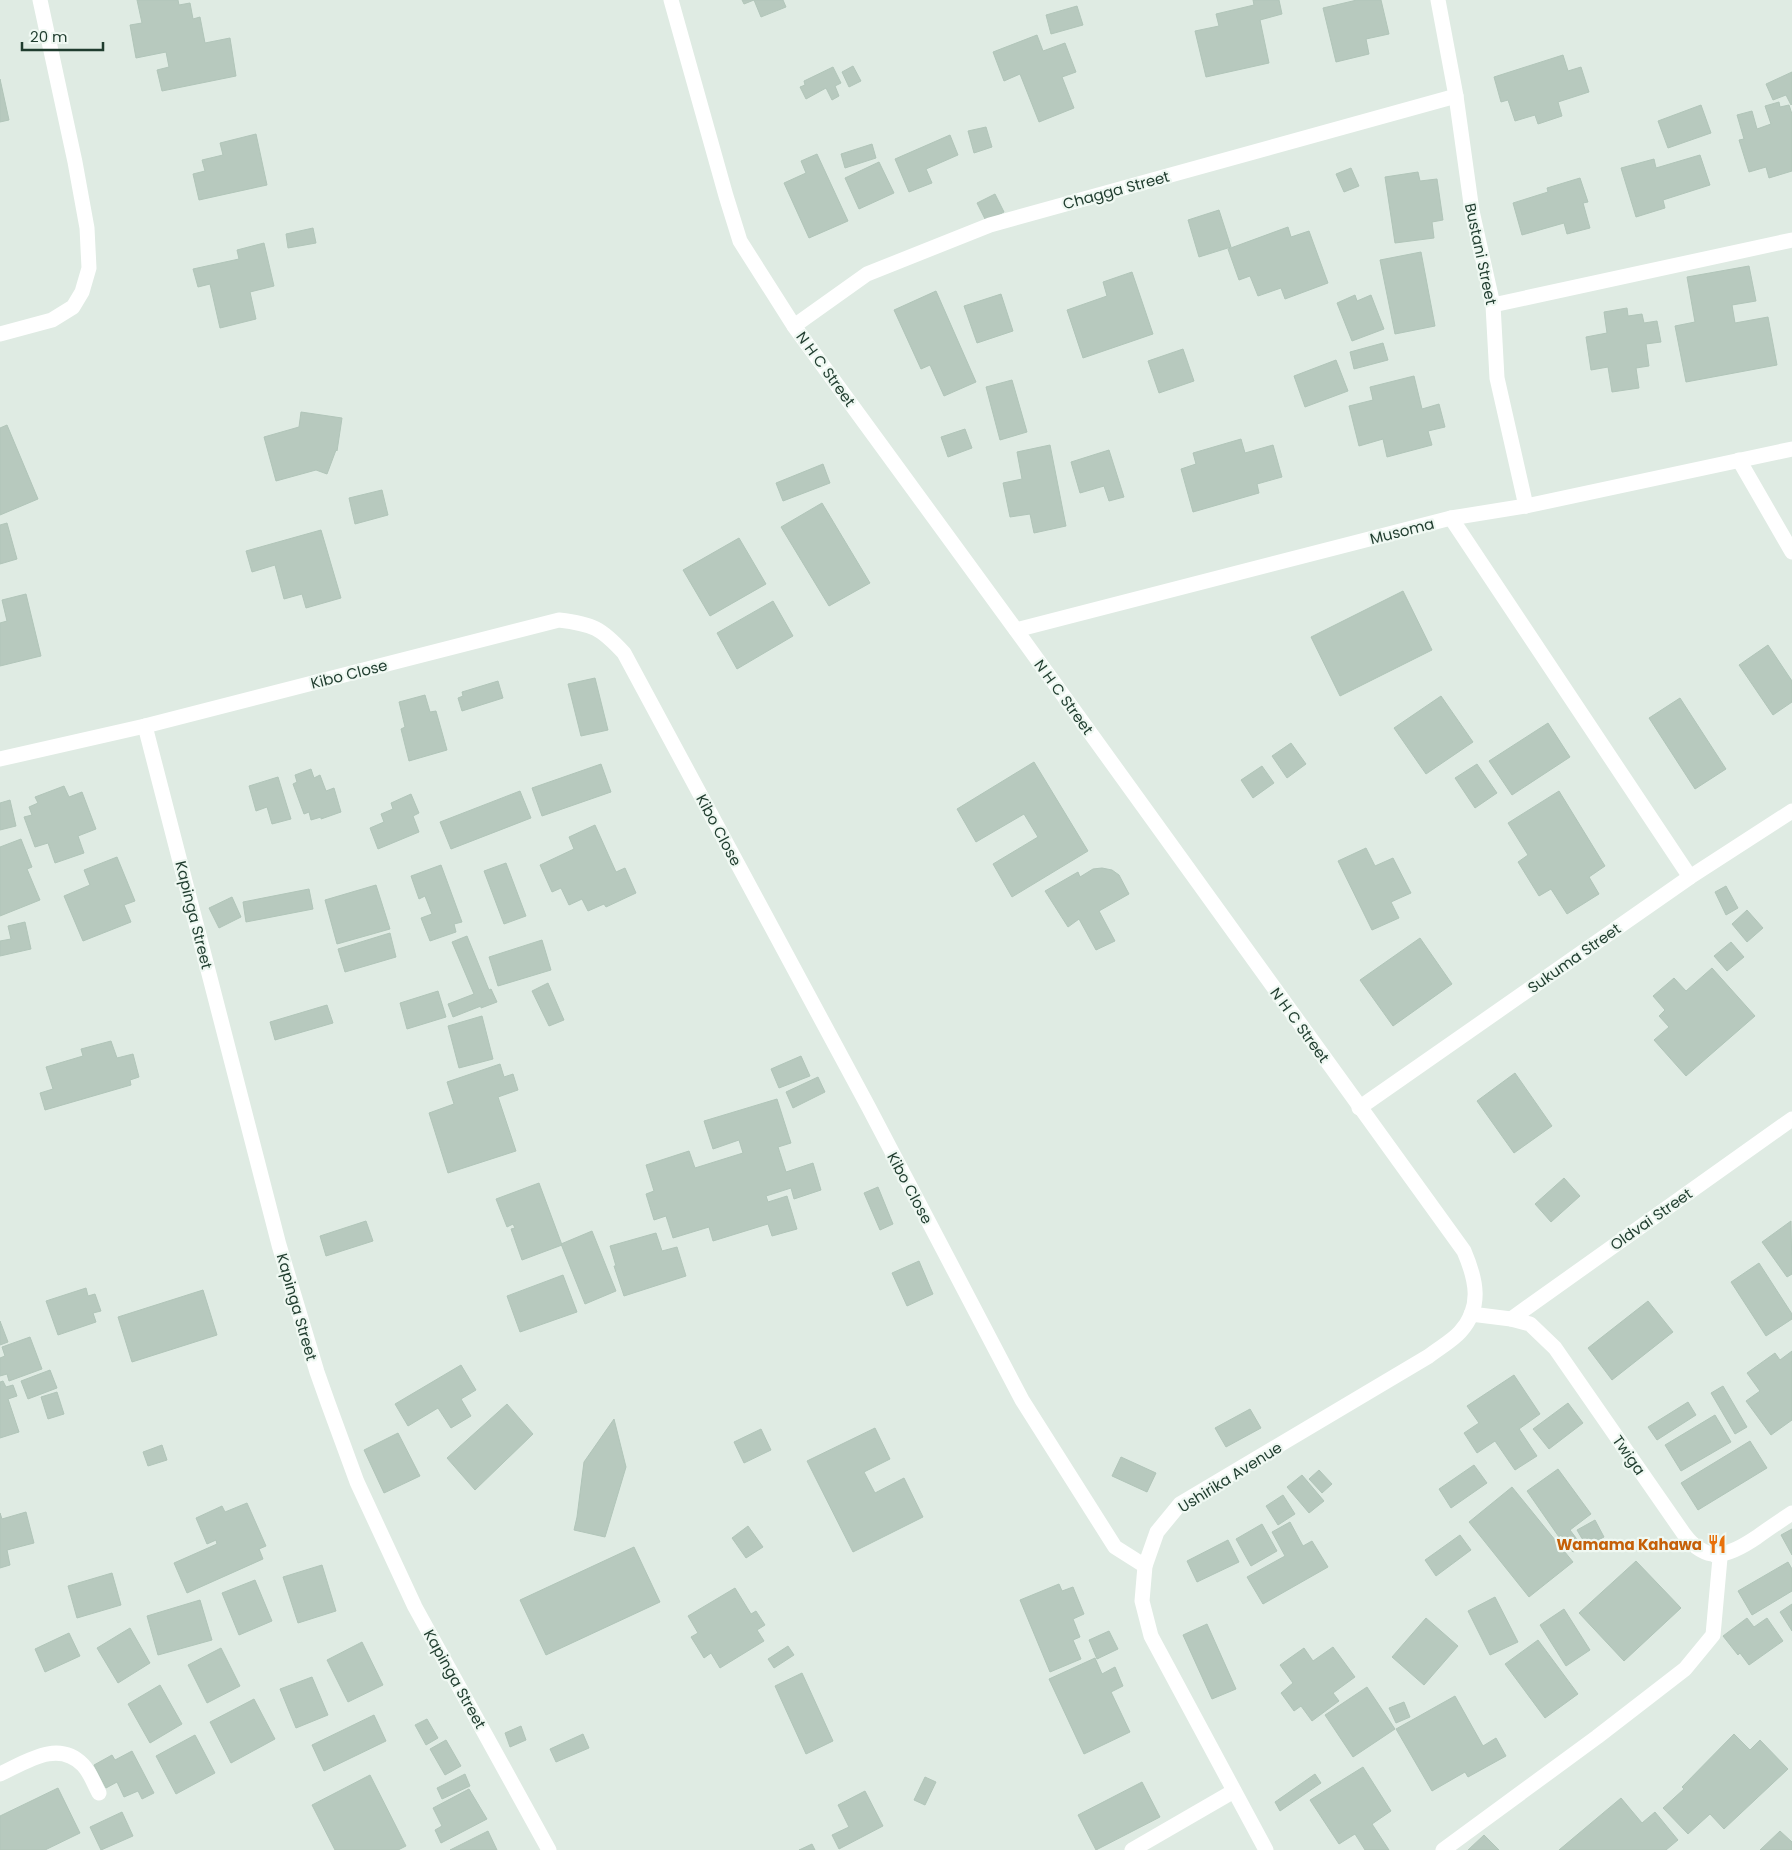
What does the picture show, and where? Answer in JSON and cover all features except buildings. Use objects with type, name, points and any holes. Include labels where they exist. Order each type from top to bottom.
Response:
[{"type":"street","points":[[0,334],[52,320],[73,307],[82,292],[89,268],[87,228],[75,162],[40,0]]},
{"type":"street","name":"N H C Street","points":[[671,0],[740,241],[794,326],[1464,1251],[1473,1272],[1476,1291],[1471,1314],[1460,1332],[1429,1356]]},
{"type":"street","name":"Bustani Street","points":[[1438,0],[1456,96],[1472,212],[1493,305],[1497,378],[1526,506]]},
{"type":"street","name":"Chagga Street","points":[[794,326],[867,274],[990,225],[1456,96]]},
{"type":"street","points":[[1493,305],[1792,240]]},
{"type":"street","name":"Musoma","points":[[1016,630],[1452,518],[1526,506],[1792,449]]},
{"type":"street","points":[[1739,460],[1792,552]]},
{"type":"street","points":[[1452,518],[1690,877]]},
{"type":"street","name":"Kibo Close","points":[[0,759],[145,726],[559,620],[584,623],[607,634],[624,653],[633,669],[869,1108],[1022,1400],[1115,1547],[1145,1566]]},
{"type":"street","name":"Kapinga Street","points":[[145,726],[279,1245],[325,1396],[357,1482],[415,1607],[549,1850]]},
{"type":"street","name":"Sukuma Street","points":[[1359,1108],[1690,877],[1792,811]]},
{"type":"street","name":"Oldvai Street","points":[[1511,1319],[1792,1119]]},
{"type":"street","name":"Twiga","points":[[1471,1314],[1511,1319],[1530,1324],[1555,1348],[1692,1544],[1702,1551],[1715,1555]]},
{"type":"street","name":"Ushirika Avenue","points":[[1266,1850],[1151,1636],[1142,1601],[1145,1566],[1158,1532],[1180,1504],[1429,1356]]},
{"type":"street","points":[[1715,1555],[1728,1554],[1740,1548],[1792,1513]]},
{"type":"street","points":[[1443,1850],[1597,1737],[1685,1669],[1713,1635],[1720,1558],[1715,1555]]},
{"type":"street","points":[[0,1774],[54,1752],[73,1756],[85,1766],[99,1793]]},
{"type":"street","points":[[1132,1850],[1234,1791]]},
{"type":"place","name":"Wamama Kahawa","points":[[1717,1544]]}]
